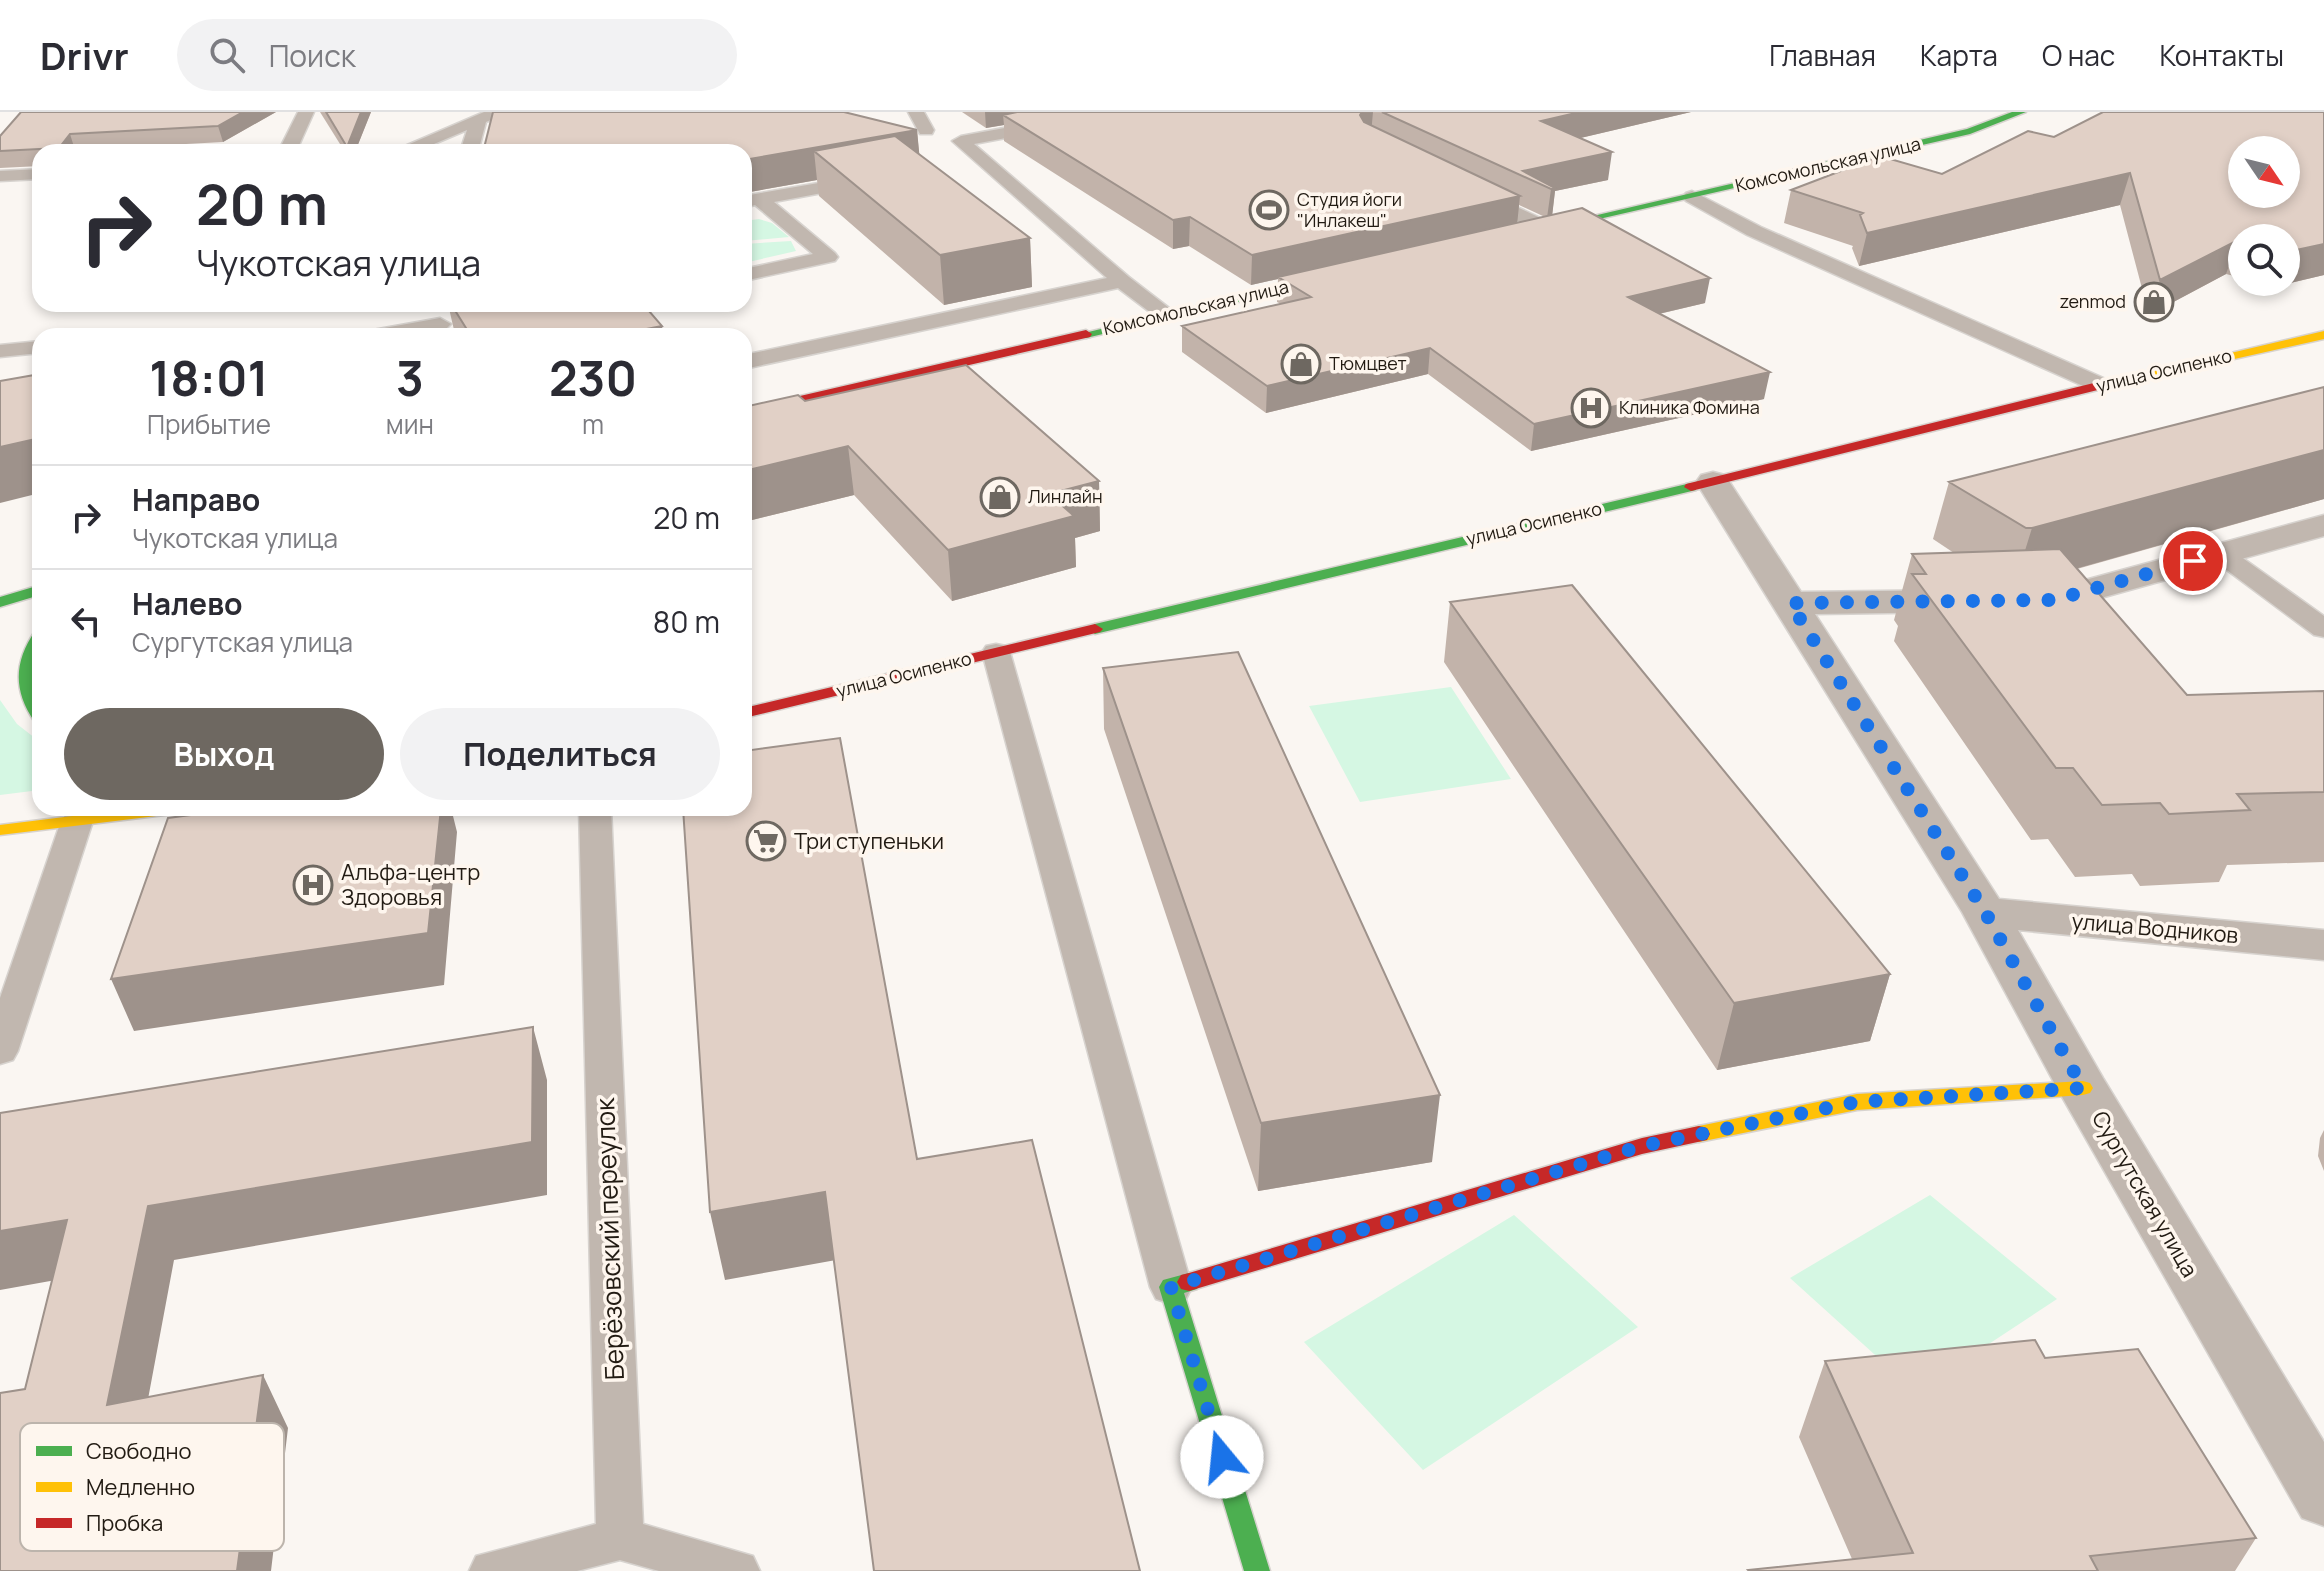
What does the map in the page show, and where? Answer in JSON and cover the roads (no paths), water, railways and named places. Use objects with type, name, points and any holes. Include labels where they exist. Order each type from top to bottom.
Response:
[{"type":"main road","name":"Комсомольская улица","points":[[1515,235],[1970,131],[2021,112]]},
{"type":"main road","name":"Комсомольская улица","points":[[752,411],[1348,273]]},
{"type":"main road","name":"улица Осипенко","points":[[752,711],[1713,482],[2100,385],[2324,335]]},
{"type":"main road","points":[[0,602],[32,592]]},
{"type":"main road","points":[[32,643],[23,677],[32,708]]},
{"type":"main road","points":[[0,830],[117,816]]},
{"type":"main road","points":[[1257,1571],[1171,1287],[1642,1146],[1857,1102],[2083,1088]]},
{"type":"street","name":"Сургутская улица","points":[[1713,482],[1985,912],[2083,1088],[2324,1498]]},
{"type":"street","points":[[1790,603],[2054,600],[2324,525]]},
{"type":"street","name":"улица Водников","points":[[1985,912],[2324,945]]},
{"type":"lane","points":[[291,144],[306,112]]},
{"type":"lane","points":[[419,144],[501,112]]},
{"type":"lane","points":[[916,112],[926,130]]},
{"type":"lane","points":[[1117,112],[961,141],[1122,281],[1166,315]]},
{"type":"lane","points":[[471,144],[478,119]]},
{"type":"lane","points":[[0,176],[32,174]]},
{"type":"lane","points":[[752,201],[880,177]]},
{"type":"lane","points":[[1465,187],[1546,228]]},
{"type":"lane","points":[[1692,197],[1754,231],[2100,385]]},
{"type":"lane","points":[[752,202],[828,257],[752,273]]},
{"type":"lane","points":[[752,360],[1122,281]]},
{"type":"lane","points":[[408,328],[439,321]]},
{"type":"lane","points":[[0,351],[32,348]]},
{"type":"lane","points":[[2221,554],[2324,629]]},
{"type":"lane","points":[[996,652],[1171,1287]]},
{"type":"lane","name":"Берёзовский переулок","points":[[595,816],[620,1539]]},
{"type":"lane","points":[[0,1051],[77,821]]},
{"type":"lane","points":[[493,1571],[620,1539],[736,1571]]},
{"type":"place","name":"Студия йоги \"Инлакеш\"","points":[[1269,210]]},
{"type":"place","name":"zenmod","points":[[2154,302]]},
{"type":"place","name":"Тюмцвет","points":[[1301,364]]},
{"type":"place","name":"Клиника Фомина","points":[[1591,408]]},
{"type":"place","name":"Линлайн","points":[[1000,497]]},
{"type":"place","name":"Три ступеньки","points":[[766,841]]},
{"type":"place","name":"Альфа-центр Здоровья","points":[[313,885]]}]
